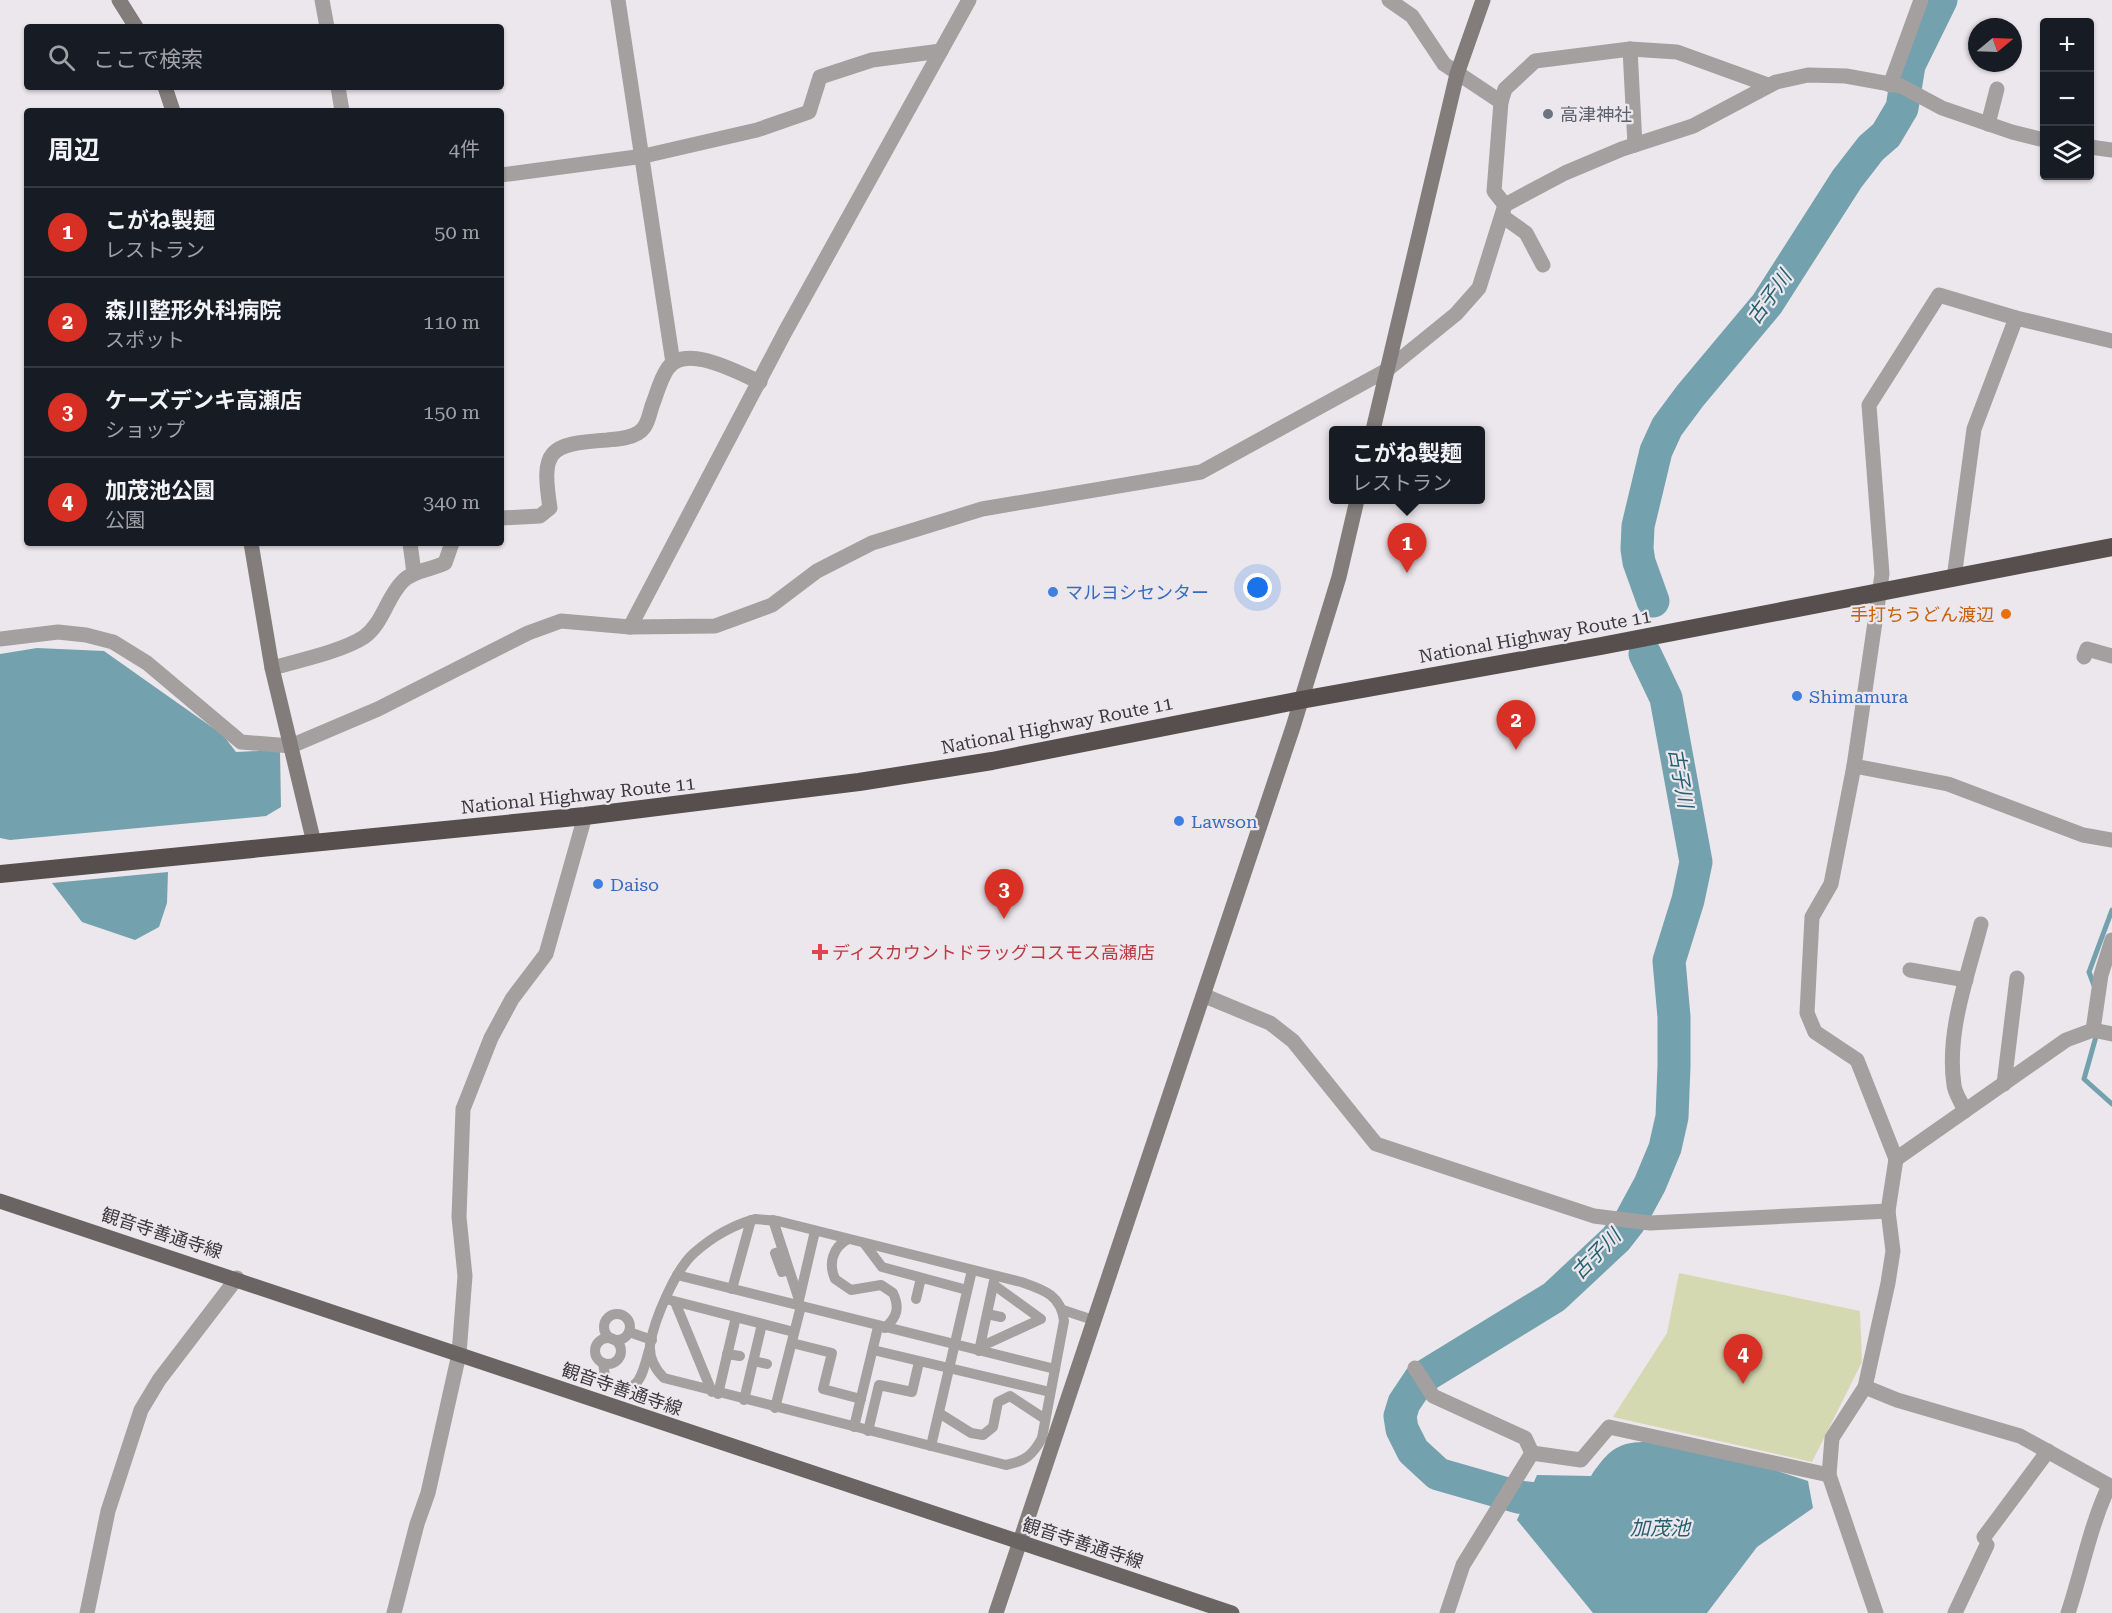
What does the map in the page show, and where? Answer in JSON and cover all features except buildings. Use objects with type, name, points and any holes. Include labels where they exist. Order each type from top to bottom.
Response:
[{"type":"highway","name":"National Highway Route 11","points":[[0,874],[746,798],[992,761],[1301,700],[1601,646],[2112,547]]},
{"type":"main road","name":"観音寺善通寺線","points":[[0,1201],[237,1278],[1232,1613]]},
{"type":"street","points":[[119,0],[134,24]]},
{"type":"street","points":[[322,0],[326,24]]},
{"type":"street","points":[[618,0],[644,156],[673,363]]},
{"type":"street","points":[[630,627],[816,274],[969,0]]},
{"type":"street","points":[[1389,0],[1412,16],[1444,64],[1501,102]]},
{"type":"street","points":[[1374,426],[1457,74],[1483,0]]},
{"type":"street","points":[[1890,85],[1921,0]]},
{"type":"street","points":[[1543,265],[1526,233],[1503,210],[1494,191],[1501,102],[1505,89],[1535,61],[1629,50],[1677,52],[1768,85]]},
{"type":"street","points":[[1629,50],[1635,145]]},
{"type":"street","points":[[504,175],[644,156],[757,130],[809,112],[820,78],[872,60],[941,51]]},
{"type":"street","points":[[0,639],[58,632],[86,634],[113,642],[147,663],[241,741],[291,746],[378,709],[528,633],[561,621],[630,627],[715,626],[772,605],[817,572],[872,543],[982,509],[1201,472],[1387,370],[1456,314],[1479,288],[1503,210],[1565,173],[1635,145],[1693,126],[1768,85],[1808,75],[1846,76],[1902,86],[1942,108],[2040,139]]},
{"type":"street","points":[[1988,124],[1997,89]]},
{"type":"street","points":[[166,90],[172,108]]},
{"type":"street","points":[[338,90],[342,108]]},
{"type":"street","points":[[2094,148],[2112,150]]},
{"type":"street","points":[[1876,1613],[1829,1475],[1832,1438],[1865,1387],[1893,1251],[1888,1211],[1896,1159],[1857,1060],[1815,1032],[1807,1013],[1812,917],[1831,884],[1854,766],[1882,574],[1869,405],[1939,296],[2016,318],[2112,341]]},
{"type":"street","points":[[1954,578],[1974,429],[2016,318]]},
{"type":"street","points":[[504,518],[540,516],[550,508],[545,474],[546,462],[553,452],[563,446],[581,442],[627,438],[645,427],[663,376],[673,363],[695,357],[760,382]]},
{"type":"street","points":[[996,1613],[1022,1543],[1205,996],[1339,577],[1356,504]]},
{"type":"street","points":[[252,546],[272,668],[314,843]]},
{"type":"street","points":[[410,546],[414,573]]},
{"type":"street","points":[[272,668],[310,658],[363,638],[379,623],[399,585],[414,573],[445,563],[451,546]]},
{"type":"street","points":[[2084,657],[2087,649],[2112,656]]},
{"type":"street","points":[[1854,766],[1948,784],[2083,835],[2112,840]]},
{"type":"street","points":[[394,1613],[431,1482],[459,1354],[465,1276],[459,1216],[463,1109],[491,1038],[512,999],[546,954],[585,816]]},
{"type":"street","points":[[1965,1111],[1954,1087],[1953,1045],[1981,924]]},
{"type":"street","points":[[2094,1030],[2101,975],[2112,940]]},
{"type":"street","points":[[1910,970],[1966,981]]},
{"type":"street","points":[[2004,1084],[2017,978]]},
{"type":"street","points":[[1205,996],[1270,1023],[1293,1041],[1376,1144],[1594,1216],[1650,1222],[1888,1211]]},
{"type":"street","points":[[1896,1159],[2066,1040],[2094,1030],[2112,1034]]},
{"type":"street","points":[[87,1613],[108,1511],[141,1410],[159,1380],[237,1278]]},
{"type":"street","points":[[1415,1368],[1433,1396],[1525,1438],[1532,1453]]},
{"type":"street","points":[[1865,1387],[1897,1400],[2020,1436],[2108,1484]]},
{"type":"street","points":[[1532,1453],[1581,1460],[1609,1427],[1829,1475]]},
{"type":"street","points":[[1956,1613],[1985,1541],[2048,1451]]},
{"type":"street","points":[[1447,1613],[1463,1565],[1532,1453]]},
{"type":"street","points":[[2068,1613],[2096,1513],[2112,1468]]},
{"type":"lane","points":[[732,1289],[751,1220]]},
{"type":"lane","points":[[603,1363],[610,1364],[619,1358],[621,1347],[613,1339],[604,1328],[611,1316],[618,1314],[626,1318],[629,1332],[621,1339],[613,1339],[606,1338],[597,1344],[596,1355],[603,1363],[606,1382],[626,1389],[634,1386],[641,1378],[651,1343],[670,1300],[677,1275],[693,1254],[705,1245],[729,1229],[751,1220],[773,1221],[848,1239],[972,1270],[994,1280],[1047,1292],[1057,1298],[1063,1310],[1064,1322],[1042,1438],[1034,1452],[1023,1462],[1006,1465],[715,1393],[664,1378],[656,1370],[651,1343]]},
{"type":"lane","points":[[773,1221],[799,1304]]},
{"type":"lane","points":[[775,1408],[793,1337],[815,1231]]},
{"type":"lane","points":[[848,1239],[835,1250],[831,1264],[835,1279],[851,1290],[881,1285],[893,1293],[897,1308],[896,1315],[882,1327],[873,1350],[854,1427]]},
{"type":"lane","points":[[864,1243],[882,1268],[968,1290]]},
{"type":"lane","points":[[931,1446],[972,1270]]},
{"type":"lane","points":[[677,1275],[1054,1369]]},
{"type":"lane","points":[[916,1299],[921,1278]]},
{"type":"lane","points":[[980,1349],[994,1280]]},
{"type":"lane","points":[[980,1349],[1041,1319],[994,1280]]},
{"type":"lane","points":[[670,1300],[762,1324],[832,1353],[823,1389],[861,1399]]},
{"type":"lane","points":[[670,1300],[715,1393]]},
{"type":"lane","points":[[1063,1310],[1096,1321]]},
{"type":"lane","points":[[987,1314],[1001,1317]]},
{"type":"lane","points":[[715,1393],[736,1317]]},
{"type":"lane","points":[[744,1400],[762,1324]]},
{"type":"lane","points":[[629,1332],[651,1343]]},
{"type":"lane","points":[[873,1350],[1050,1392]]},
{"type":"lane","points":[[727,1353],[740,1356]]},
{"type":"lane","points":[[754,1361],[767,1364]]},
{"type":"lane","points":[[868,1431],[879,1385],[912,1392],[919,1362]]},
{"type":"lane","points":[[939,1413],[971,1433],[983,1435],[993,1427],[998,1402],[1010,1396],[1045,1419]]},
{"type":"green space","points":[[1679,1273],[1860,1311],[1862,1362],[1812,1462],[1613,1417],[1667,1333]]},
{"type":"water","points":[[37,648],[104,651],[223,735],[236,752],[280,750],[281,807],[266,816],[10,840],[0,838],[0,654]]},
{"type":"water","points":[[168,872],[167,903],[159,927],[135,940],[82,922],[52,883]]},
{"type":"water","name":"加茂池","points":[[1668,1441],[1747,1461],[1808,1481],[1813,1508],[1757,1547],[1707,1613],[1593,1613],[1517,1520],[1537,1475],[1591,1476],[1608,1455],[1623,1445]]},
{"type":"waterway","name":"古子川","points":[[1653,601],[1639,562],[1638,526],[1656,451],[1667,427],[1767,304],[1847,179],[1871,148],[1886,135],[1902,108],[1909,65],[1941,0]]},
{"type":"waterway","name":"古子川","points":[[1571,1503],[1518,1497],[1438,1474],[1413,1451],[1402,1429],[1400,1416],[1404,1403],[1420,1379],[1554,1297],[1616,1239],[1630,1221],[1650,1184],[1665,1148],[1672,1117],[1674,1066],[1674,1017],[1669,961],[1688,900],[1696,862],[1666,698],[1645,654]]},
{"type":"waterway","points":[[2095,988],[2089,972],[2112,910]]},
{"type":"waterway","points":[[2097,1033],[2084,1079],[2112,1104]]},
{"type":"place","name":"高津神社","points":[[1548,114]]},
{"type":"place","name":"こがね製麺","points":[[1407,573]]},
{"type":"place","name":"マルヨシセンター","points":[[1053,592]]},
{"type":"place","name":"手打ちうどん渡辺","points":[[2006,614]]},
{"type":"place","name":"Shimamura","points":[[1797,696]]},
{"type":"place","name":"森川整形外科病院","points":[[1516,750]]},
{"type":"place","name":"Lawson","points":[[1179,821]]},
{"type":"place","name":"Daiso","points":[[598,884]]},
{"type":"place","name":"ケーズデンキ高瀬店","points":[[1004,919]]},
{"type":"place","name":"ディスカウントドラッグコスモス高瀬店","points":[[820,952]]},
{"type":"place","name":"加茂池公園","points":[[1743,1384]]}]
